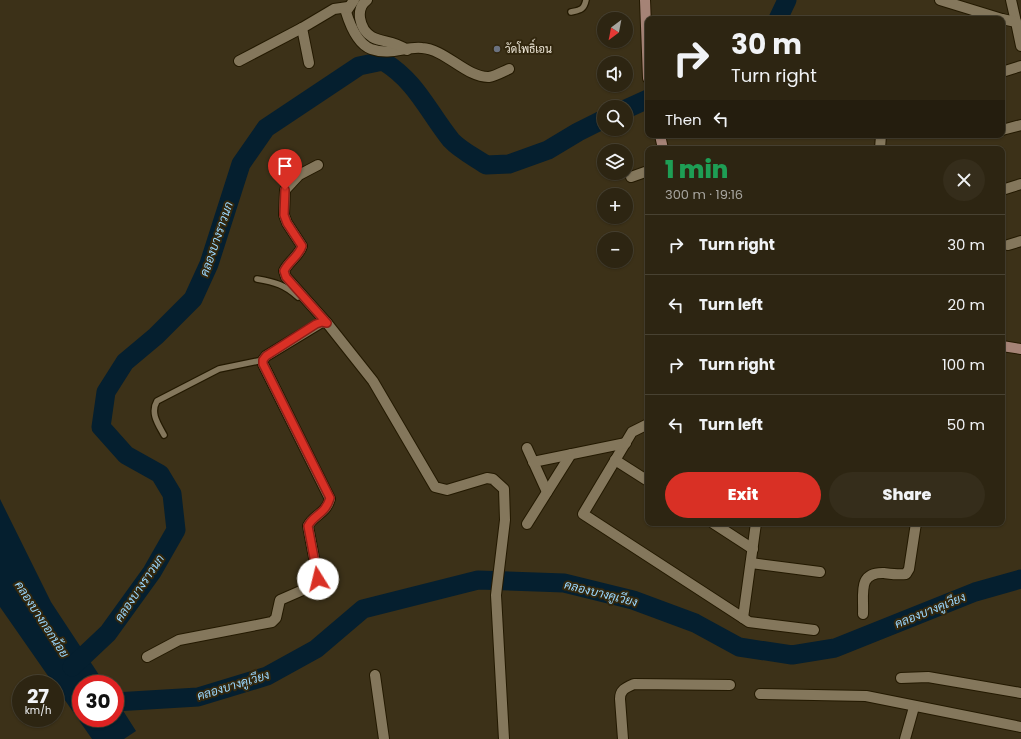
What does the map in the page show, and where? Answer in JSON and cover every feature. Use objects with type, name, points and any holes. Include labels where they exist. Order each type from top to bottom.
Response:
[{"type":"street","points":[[367,0],[362,3],[359,15],[364,29],[372,37],[398,44],[407,50]]},
{"type":"street","points":[[645,0],[646,16]]},
{"type":"street","points":[[940,0],[992,16]]},
{"type":"street","points":[[1011,0],[1021,46]]},
{"type":"street","points":[[351,3],[346,12],[348,19],[361,43],[371,49],[394,52],[422,48],[436,52],[483,77],[496,75],[509,69]]},
{"type":"street","points":[[239,61],[302,28],[334,9],[351,3]]},
{"type":"street","points":[[1005,20],[1016,22]]},
{"type":"street","points":[[302,28],[309,63]]},
{"type":"street","points":[[1005,71],[1021,66]]},
{"type":"street","points":[[1005,129],[1021,125]]},
{"type":"street","points":[[318,165],[299,176],[285,190],[284,215],[287,223],[302,246],[301,251],[288,263],[284,271],[286,277],[327,323],[373,381],[435,487],[447,490],[487,478],[493,479],[504,489],[505,520],[496,596],[504,739]]},
{"type":"street","points":[[633,176],[645,172]]},
{"type":"street","points":[[1005,189],[1021,184]]},
{"type":"street","points":[[1008,245],[1021,241]]},
{"type":"street","points":[[147,657],[179,640],[272,622],[276,618],[280,600],[312,586],[318,579],[308,526],[310,521],[324,512],[330,498],[263,364],[263,360],[316,324],[322,322],[327,323]]},
{"type":"street","points":[[1005,346],[1021,349]]},
{"type":"street","points":[[645,426],[632,432],[583,514],[749,622],[814,630]]},
{"type":"street","points":[[533,462],[626,443]]},
{"type":"street","points":[[527,448],[547,492]]},
{"type":"street","points":[[527,524],[571,454]]},
{"type":"street","points":[[615,460],[645,479]]},
{"type":"street","points":[[718,526],[753,548]]},
{"type":"street","points":[[744,618],[756,526]]},
{"type":"street","points":[[863,614],[864,586],[868,575],[883,573],[906,574],[909,569],[916,526]]},
{"type":"street","points":[[751,563],[820,572]]},
{"type":"street","points":[[375,675],[384,739]]},
{"type":"street","points":[[901,678],[928,677],[1021,693]]},
{"type":"street","points":[[623,739],[620,693],[624,688],[634,684],[730,685]]},
{"type":"street","points":[[760,694],[866,696],[914,707],[1021,727]]},
{"type":"street","points":[[905,739],[914,707]]},
{"type":"lane","points":[[571,12],[581,10],[584,7],[586,0]]},
{"type":"lane","points":[[257,279],[279,283],[288,288],[301,300],[310,304]]},
{"type":"lane","points":[[164,435],[154,414],[153,407],[156,401],[219,370],[263,360]]},
{"type":"water","name":"คลองบางกอกน้อย","points":[[0,499],[51,602],[99,675],[72,675],[72,710],[64,699],[64,675],[47,675],[0,607]]},
{"type":"water","points":[[124,712],[136,731],[124,739],[92,739],[84,727],[124,727]]},
{"type":"waterway","name":"คลองบางราวนก","points":[[779,16],[787,0]]},
{"type":"waterway","name":"คลองบางราวนก","points":[[72,667],[108,633],[152,572],[176,530],[172,494],[160,474],[126,455],[101,427],[106,392],[125,362],[156,336],[193,299],[209,264],[241,164],[266,128],[359,66],[383,61],[395,69],[413,87],[451,140],[486,165],[509,164],[548,150],[597,122]]},
{"type":"waterway","name":"คลองบางราวนก","points":[[633,106],[645,100]]},
{"type":"waterway","name":"คลองบางคูเวียง","points":[[124,701],[198,697],[267,676],[316,649],[363,609],[478,580],[564,583],[633,600],[695,623],[739,647],[792,655],[835,648],[975,592],[1021,579]]},
{"type":"place","name":"วัดโพธิ์เอน","points":[[497,49]]},
{"type":"route","points":[[285,190],[284,215],[287,223],[302,246],[301,251],[288,263],[284,271],[286,277],[327,323],[322,322],[316,324],[266,356],[263,360],[263,364],[330,498],[328,506],[324,512],[310,521],[308,526],[318,579]]}]
